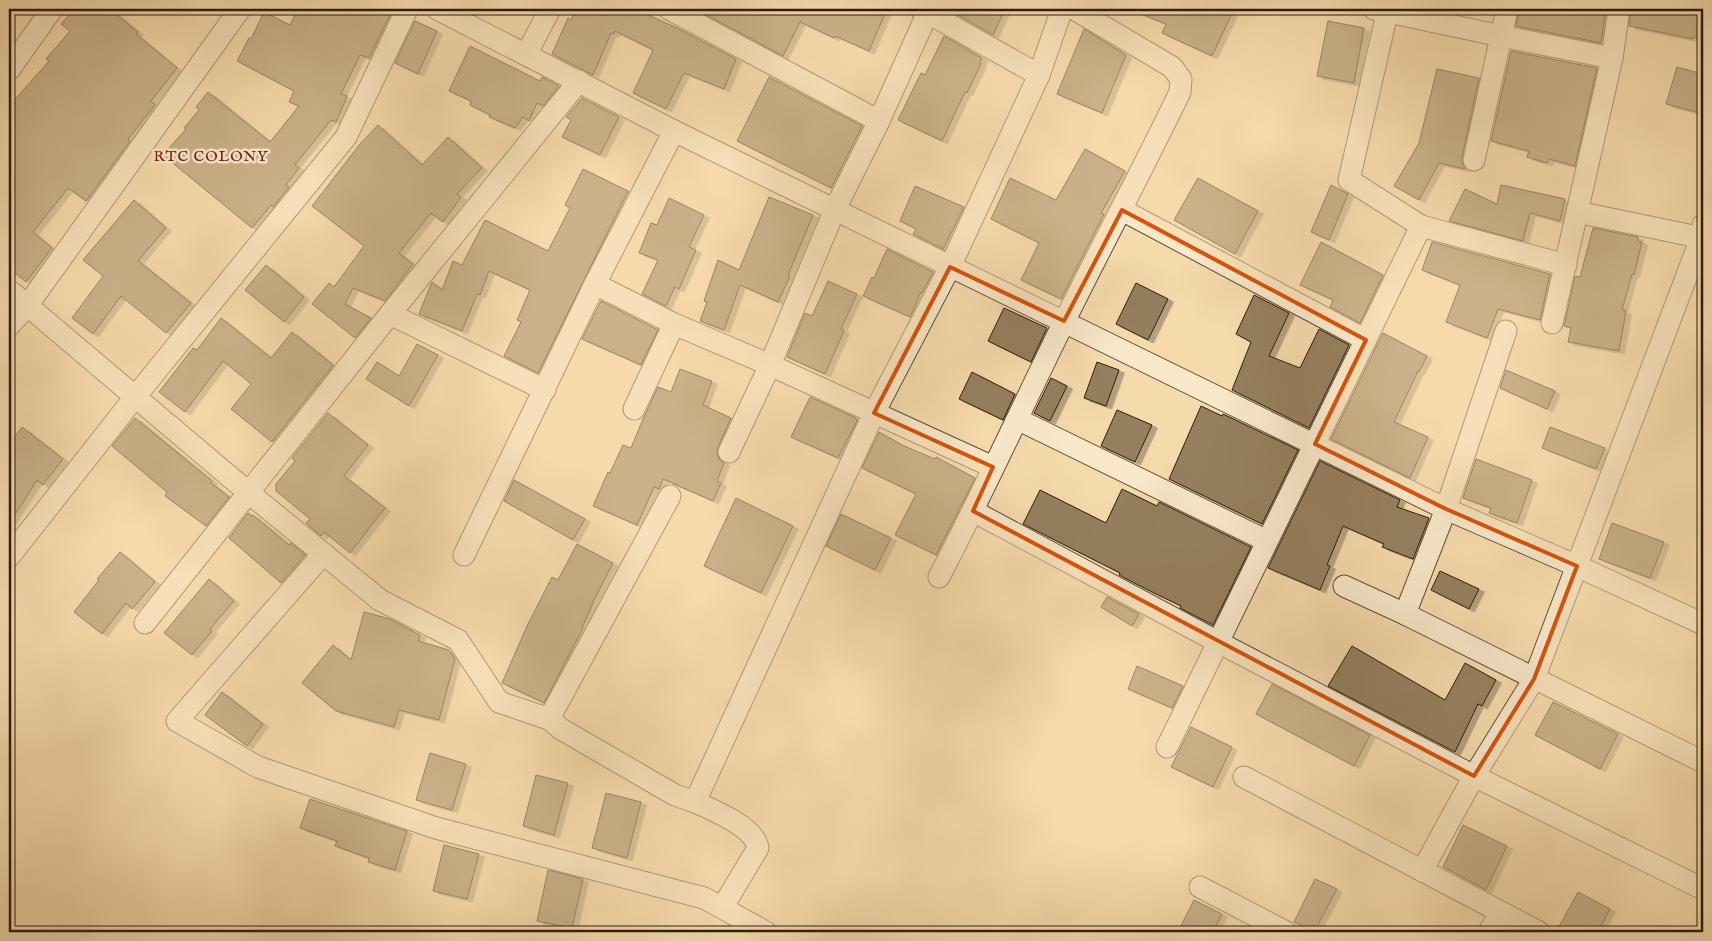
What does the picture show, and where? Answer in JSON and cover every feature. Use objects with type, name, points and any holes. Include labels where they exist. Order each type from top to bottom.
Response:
[{"type":"street","points":[[9,70],[52,9]]},
{"type":"street","points":[[9,326],[27,306],[240,9]]},
{"type":"street","points":[[10,557],[135,397],[346,137],[407,9]]},
{"type":"street","points":[[438,9],[674,130],[950,267],[1446,509],[1703,624]]},
{"type":"street","points":[[526,55],[550,9]]},
{"type":"street","points":[[669,9],[879,121]]},
{"type":"street","points":[[695,802],[874,413],[950,267],[1039,75],[1062,9]]},
{"type":"street","points":[[939,577],[974,511],[1064,321],[1122,210],[1180,92],[1181,80],[1172,67],[1074,9]]},
{"type":"street","points":[[1474,160],[1507,9]]},
{"type":"street","points":[[1552,323],[1612,58],[1619,9]]},
{"type":"street","points":[[729,452],[770,365],[835,209],[879,121],[924,10],[1039,75]]},
{"type":"street","points":[[1566,265],[1421,226],[1349,180],[1383,10],[1612,58]]},
{"type":"street","points":[[145,623],[390,314],[579,81]]},
{"type":"street","points":[[464,555],[595,284],[674,130]]},
{"type":"street","points":[[1122,210],[1366,340]]},
{"type":"street","points":[[1422,871],[1474,776],[1534,679],[1702,234],[1577,212]]},
{"type":"street","points":[[1167,747],[1421,226]]},
{"type":"street","points":[[595,284],[674,324],[770,365],[993,468]]},
{"type":"street","points":[[9,290],[249,493],[380,600],[458,640],[499,702],[549,719],[561,729],[675,795],[726,816],[752,835],[757,841],[758,848],[722,908]]},
{"type":"street","points":[[390,314],[545,390]]},
{"type":"street","points":[[634,409],[674,324]]},
{"type":"street","points":[[1405,614],[1446,509],[1506,331]]},
{"type":"street","points":[[1017,419],[1266,541]]},
{"type":"street","points":[[549,719],[670,496]]},
{"type":"street","points":[[974,511],[1474,776],[1703,889]]},
{"type":"street","points":[[323,554],[177,722],[258,767],[436,828],[704,898],[766,932]]},
{"type":"street","points":[[1344,586],[1405,614],[1703,762]]},
{"type":"street","points":[[1244,777],[1539,932]]},
{"type":"street","points":[[1200,887],[1286,932]]},
{"type":"street","points":[[1488,932],[1501,912]]},
{"type":"highlighted area","points":[[1122,210],[1366,340],[1315,444],[1446,509],[1577,566],[1534,679],[1474,776],[973,511],[993,467],[874,413],[950,267],[1064,321]]},
{"type":"building","points":[[74,9],[110,9],[138,32],[136,34],[177,68],[151,101],[155,105],[128,139],[130,141],[86,201],[68,188],[33,232],[52,248],[26,282],[9,268],[9,106],[49,61],[46,59],[70,31],[61,24]]},
{"type":"building","points":[[298,9],[389,9],[392,11],[369,58],[360,55],[341,94],[347,96],[336,122],[331,120],[295,165],[299,168],[286,185],[289,187],[273,207],[271,205],[252,228],[163,155],[186,129],[184,128],[199,110],[196,107],[208,92],[270,142],[299,106],[289,102],[294,91],[237,61],[249,38],[251,39],[264,12],[290,25]]},
{"type":"building","points":[[576,9],[635,9],[677,28],[736,59],[724,89],[684,73],[666,109],[633,93],[653,50],[615,31],[614,34],[611,33],[593,75],[552,54],[568,18],[571,20]]},
{"type":"building","points":[[695,9],[887,9],[869,51],[835,36],[834,38],[800,22],[783,56]]},
{"type":"building","points":[[958,9],[1005,9],[993,35],[956,14]]},
{"type":"building","points":[[1129,9],[1234,9],[1212,56],[1162,33],[1166,24]]},
{"type":"building","points":[[1519,9],[1606,9],[1601,43],[1516,26]]},
{"type":"building","points":[[1631,9],[1703,9],[1703,38],[1693,37],[1693,39],[1629,26]]},
{"type":"building","points":[[415,21],[437,31],[418,74],[395,63]]},
{"type":"building","points":[[1328,21],[1364,28],[1354,83],[1317,76]]},
{"type":"building","points":[[1084,29],[1126,55],[1102,113],[1057,94]]},
{"type":"building","points":[[944,36],[982,58],[981,64],[967,93],[965,92],[942,141],[898,120],[921,73],[925,75]]},
{"type":"building","points":[[470,46],[540,81],[542,77],[559,86],[543,106],[537,103],[529,121],[523,117],[515,128],[489,117],[490,115],[470,105],[471,101],[449,91]]},
{"type":"building","points":[[1511,51],[1597,68],[1575,166],[1549,159],[1547,163],[1527,157],[1529,151],[1491,141]]},
{"type":"building","points":[[1677,67],[1703,74],[1703,114],[1666,104]]},
{"type":"building","points":[[1437,69],[1479,78],[1462,157],[1465,169],[1439,163],[1419,200],[1394,186],[1419,143]]},
{"type":"building","points":[[769,77],[862,126],[831,188],[737,141]]},
{"type":"building","points":[[582,98],[619,117],[600,155],[562,137],[571,120],[566,117]]},
{"type":"building","points":[[378,125],[422,165],[448,137],[482,168],[457,194],[461,197],[443,222],[431,213],[399,253],[413,264],[385,301],[353,288],[345,304],[371,318],[355,338],[312,304],[329,283],[334,287],[364,246],[312,206],[360,144]]},
{"type":"building","points":[[1085,149],[1125,171],[1101,213],[1104,214],[1061,299],[1021,280],[1039,243],[991,219],[1010,178],[1056,200]]},
{"type":"building","points":[[583,169],[628,191],[538,373],[504,356],[521,322],[517,320],[530,290],[489,271],[480,295],[477,294],[462,331],[419,314],[432,282],[442,290],[453,261],[462,265],[485,220],[548,251],[570,208],[565,205]]},
{"type":"building","points":[[1198,178],[1258,211],[1235,254],[1174,220]]},
{"type":"building","points":[[1331,185],[1348,194],[1329,240],[1311,232]]},
{"type":"building","points":[[1501,185],[1565,199],[1560,221],[1530,213],[1523,241],[1449,221],[1465,189],[1497,204]]},
{"type":"building","points":[[915,186],[964,207],[943,249],[913,234],[916,229],[900,221]]},
{"type":"building","points":[[769,197],[813,215],[778,302],[740,285],[724,330],[700,321],[707,302],[704,301],[718,260],[739,270]]},
{"type":"building","points":[[669,198],[704,215],[689,247],[696,250],[679,289],[675,287],[666,306],[642,294],[658,260],[639,253],[651,223],[657,225]]},
{"type":"building","points":[[134,200],[166,228],[138,261],[191,303],[166,333],[121,296],[93,334],[72,318],[103,276],[83,260]]},
{"type":"building","points":[[1593,228],[1638,237],[1638,241],[1642,242],[1634,275],[1632,274],[1622,310],[1626,311],[1619,351],[1568,342],[1571,328],[1564,326],[1575,276],[1580,277]]},
{"type":"building","points":[[1321,242],[1383,275],[1360,323],[1330,307],[1333,300],[1300,285]]},
{"type":"building","points":[[1432,242],[1550,274],[1540,320],[1498,309],[1487,338],[1446,322],[1460,285],[1422,270]]},
{"type":"building","points":[[887,249],[933,272],[921,292],[910,317],[863,296],[872,277],[874,278]]},
{"type":"building","points":[[266,265],[304,297],[284,322],[245,290]]},
{"type":"building","points":[[828,281],[857,294],[841,329],[844,331],[825,374],[787,357],[805,313],[812,316]]},
{"type":"building","points":[[1136,283],[1168,299],[1148,340],[1116,324]]},
{"type":"building","points":[[1254,295],[1289,313],[1269,356],[1300,368],[1319,329],[1349,345],[1309,428],[1232,390],[1251,342],[1236,334]]},
{"type":"building","points":[[601,301],[658,330],[641,365],[582,339]]},
{"type":"building","points":[[1004,308],[1047,328],[1031,362],[988,341]]},
{"type":"building","points":[[221,318],[271,358],[292,332],[333,365],[272,442],[231,409],[251,384],[223,361],[185,412],[159,392],[193,348],[197,350]]},
{"type":"building","points":[[1383,333],[1427,356],[1394,422],[1428,437],[1410,478],[1331,439]]},
{"type":"building","points":[[417,344],[438,355],[409,406],[366,379],[377,362],[399,376]]},
{"type":"building","points":[[1097,362],[1119,370],[1106,406],[1084,398]]},
{"type":"building","points":[[680,369],[712,381],[703,405],[731,418],[718,447],[719,459],[724,463],[717,481],[721,483],[713,501],[663,479],[659,489],[654,487],[637,525],[593,506],[608,472],[610,473],[623,445],[631,448],[658,387],[671,392]]},
{"type":"building","points":[[1506,370],[1555,391],[1547,409],[1500,388]]},
{"type":"building","points":[[972,372],[1015,394],[1003,420],[959,399]]},
{"type":"building","points":[[1051,378],[1067,386],[1050,421],[1034,413]]},
{"type":"building","points":[[810,397],[856,418],[857,421],[838,458],[791,437]]},
{"type":"building","points":[[1201,406],[1222,416],[1223,414],[1298,450],[1262,524],[1169,479]]},
{"type":"building","points":[[1117,410],[1152,425],[1135,462],[1101,446]]},
{"type":"building","points":[[328,413],[368,445],[344,476],[385,508],[350,553],[324,532],[321,536],[306,523],[310,519],[276,491],[276,484],[295,461],[292,458]]},
{"type":"building","points":[[135,418],[229,497],[206,526],[165,496],[167,492],[112,446]]},
{"type":"building","points":[[22,427],[63,459],[43,485],[37,480],[9,524],[9,445]]},
{"type":"building","points":[[1550,427],[1605,448],[1596,469],[1542,448]]},
{"type":"building","points":[[879,432],[904,446],[935,459],[936,457],[975,478],[936,555],[895,535],[916,494],[862,468]]},
{"type":"building","points":[[1476,459],[1532,480],[1517,523],[1489,513],[1491,508],[1463,498]]},
{"type":"building","points":[[1320,461],[1400,500],[1397,507],[1429,518],[1413,559],[1382,547],[1384,544],[1343,526],[1327,565],[1330,566],[1320,590],[1268,568]]},
{"type":"building","points":[[514,480],[585,519],[573,540],[504,501]]},
{"type":"building","points":[[1122,489],[1157,506],[1159,502],[1251,547],[1213,625],[1180,608],[1181,606],[1119,575],[1120,573],[1023,524],[1040,490],[1106,523]]},
{"type":"building","points":[[736,498],[793,526],[761,593],[704,566]]},
{"type":"building","points":[[248,513],[305,555],[281,583],[229,538]]},
{"type":"building","points":[[841,514],[891,538],[875,570],[826,546]]},
{"type":"building","points":[[1612,523],[1664,542],[1650,578],[1599,559]]},
{"type":"building","points":[[577,544],[613,563],[595,598],[583,628],[544,703],[502,683],[527,626],[552,577],[558,580]]},
{"type":"building","points":[[120,552],[155,582],[132,609],[126,603],[102,634],[74,612],[99,580],[97,579]]},
{"type":"building","points":[[1440,571],[1479,589],[1469,609],[1431,590]]},
{"type":"building","points":[[209,579],[234,601],[210,629],[212,631],[192,655],[164,633]]},
{"type":"building","points":[[1107,597],[1139,614],[1132,626],[1101,607]]},
{"type":"building","points":[[364,612],[390,619],[420,635],[418,641],[449,650],[455,659],[439,720],[399,710],[394,727],[336,711],[302,683],[333,645],[351,660]]},
{"type":"building","points":[[1352,646],[1445,700],[1465,663],[1496,680],[1482,706],[1478,704],[1455,752],[1328,686]]},
{"type":"building","points":[[1137,666],[1183,686],[1172,708],[1128,689]]},
{"type":"building","points":[[1272,684],[1370,735],[1354,766],[1256,714]]},
{"type":"building","points":[[222,692],[263,724],[247,746],[205,715]]},
{"type":"building","points":[[1553,702],[1618,734],[1600,769],[1535,735]]},
{"type":"building","points":[[1191,727],[1232,747],[1213,787],[1171,767]]},
{"type":"building","points":[[430,753],[466,764],[452,810],[416,800]]},
{"type":"building","points":[[536,775],[568,783],[554,835],[523,826]]},
{"type":"building","points":[[606,793],[641,802],[627,858],[592,848]]},
{"type":"building","points":[[310,799],[407,831],[395,870],[368,862],[369,858],[335,846],[337,841],[300,828]]},
{"type":"building","points":[[1463,825],[1507,846],[1486,890],[1443,867]]},
{"type":"building","points":[[444,845],[479,854],[467,899],[433,891]]},
{"type":"building","points":[[548,870],[583,879],[572,928],[537,921]]},
{"type":"building","points":[[1315,879],[1337,889],[1314,932],[1294,922]]},
{"type":"building","points":[[1578,892],[1610,909],[1598,932],[1556,932]]},
{"type":"building","points":[[1194,900],[1222,914],[1213,932],[1178,932]]},
{"type":"district","name":"RTC COLONY","points":[[211,156]]}]
